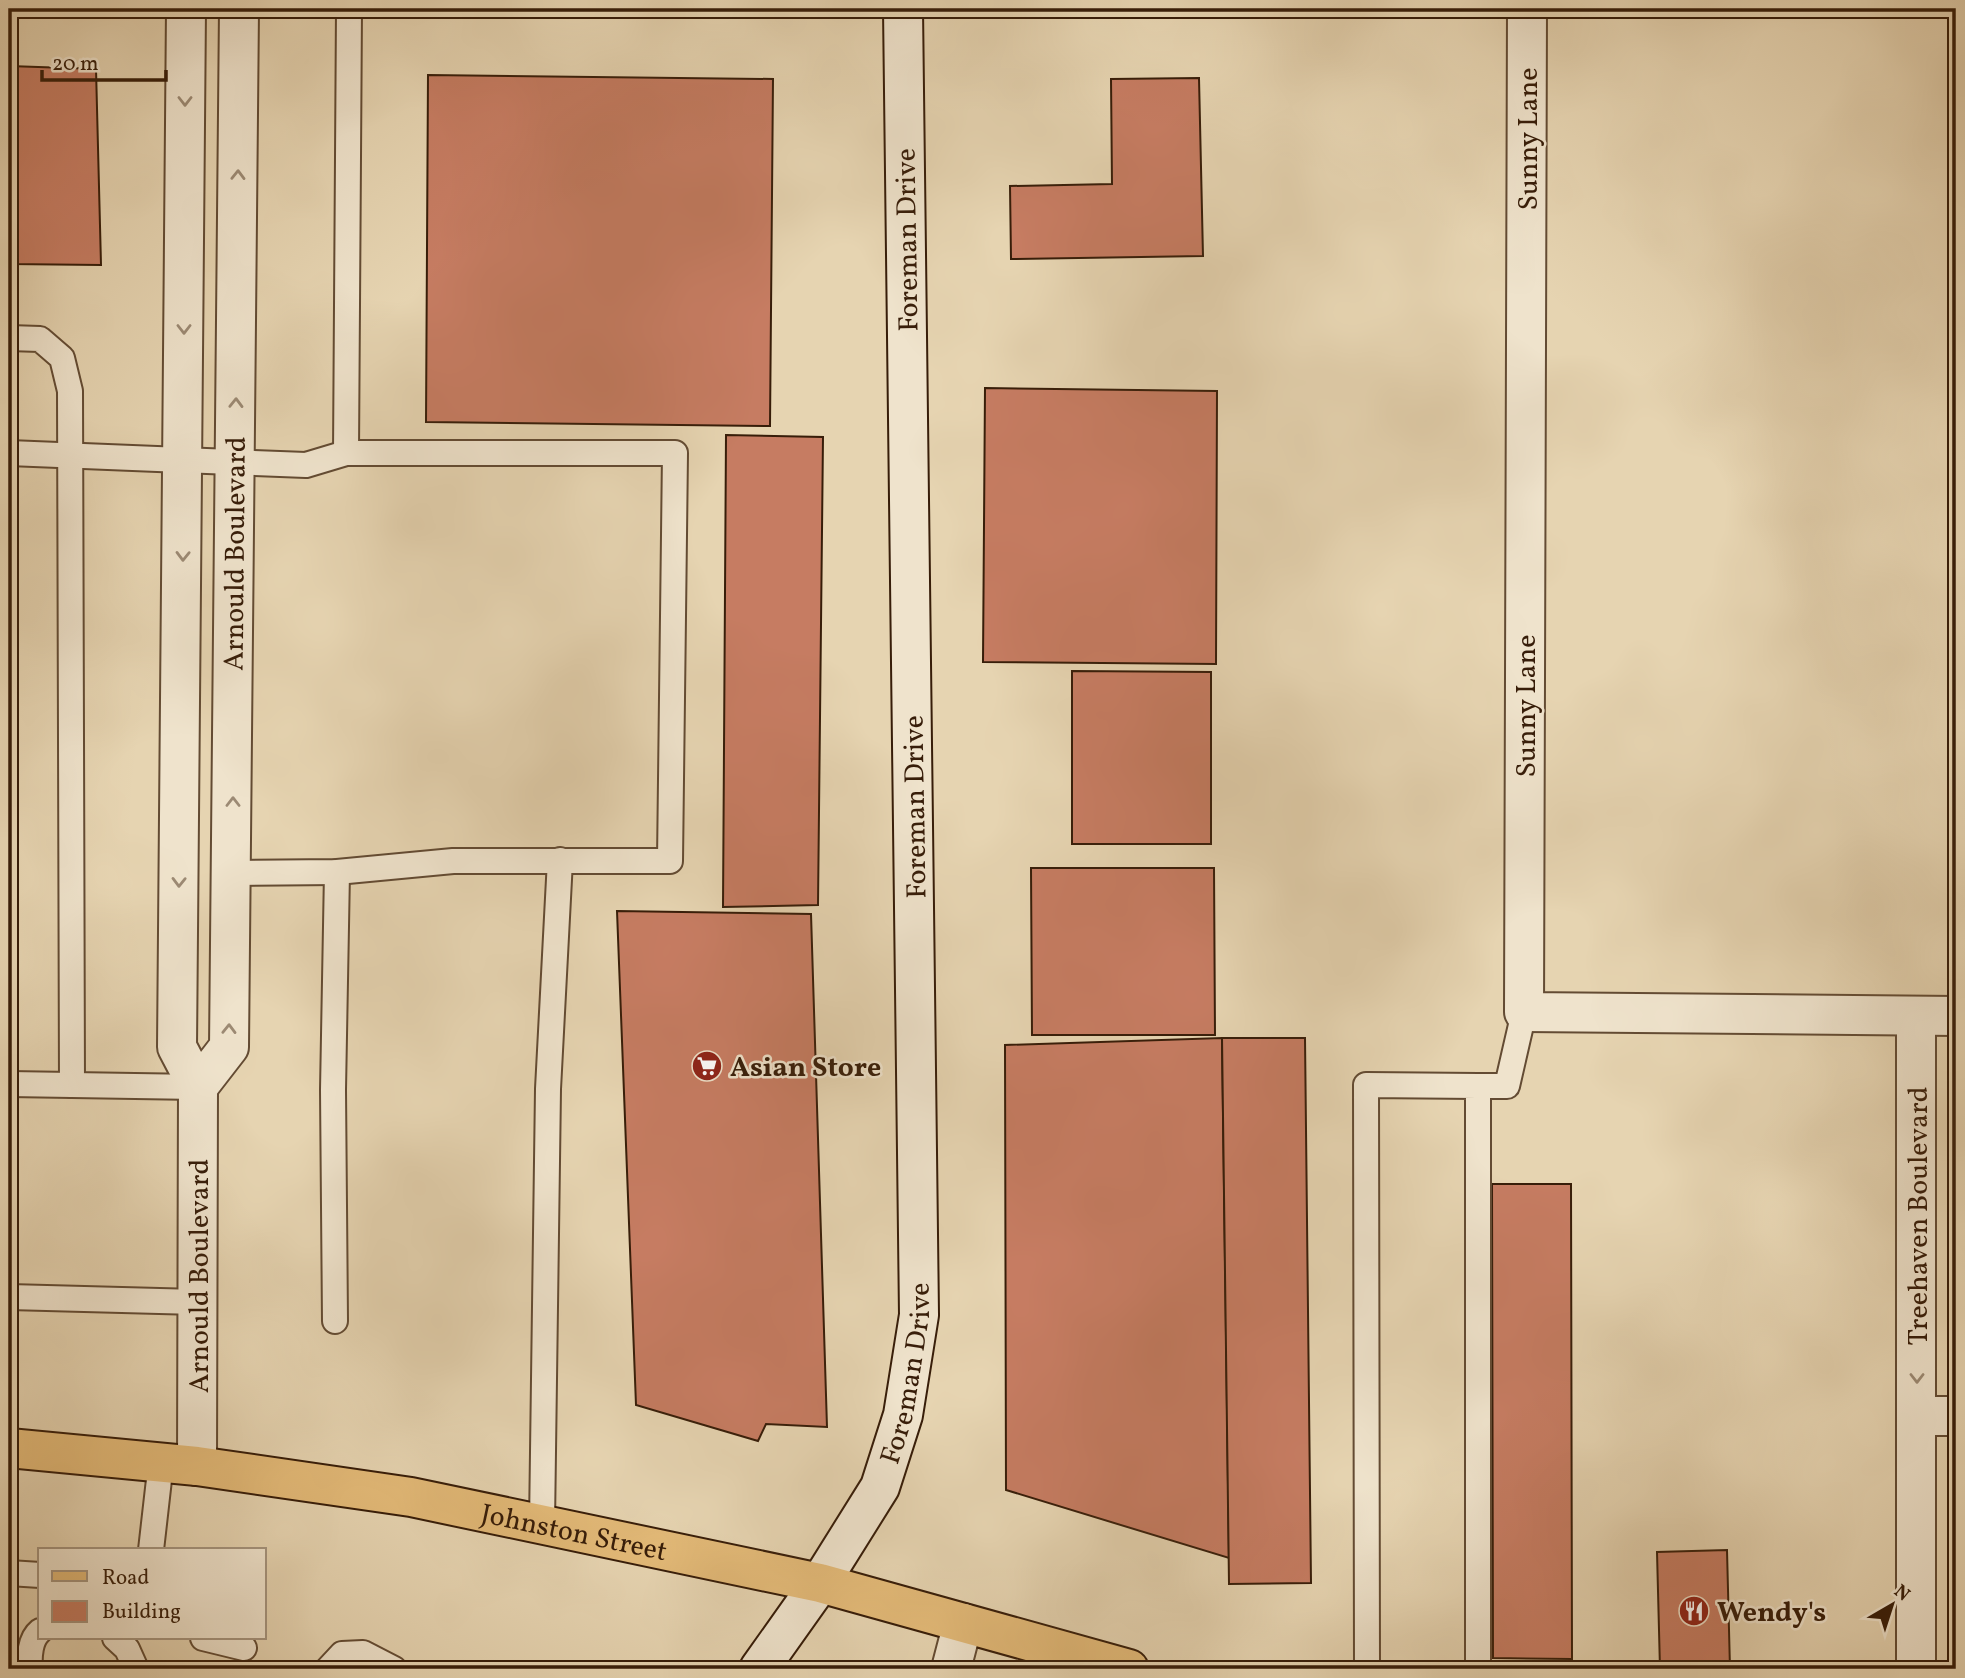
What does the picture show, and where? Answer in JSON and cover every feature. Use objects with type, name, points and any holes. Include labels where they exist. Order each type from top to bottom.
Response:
[{"type":"main road","name":"Johnston Street","points":[[9,1448],[179,1464],[411,1497],[820,1583],[1129,1669]]},
{"type":"street","name":"Arnould Boulevard","points":[[179,1464],[197,1302],[198,1087],[177,1047],[186,9]]},
{"type":"street","name":"Arnould Boulevard","points":[[198,1087],[229,1048],[239,9]]},
{"type":"street","name":"Foreman Drive","points":[[760,1669],[820,1583],[880,1487],[903,1415],[919,1315],[903,9]]},
{"type":"street","name":"Sunny Lane","points":[[1524,1012],[1527,9]]},
{"type":"street","points":[[1524,1012],[1956,1017]]},
{"type":"street","name":"Treehaven Boulevard","points":[[1916,1016],[1916,1669]]},
{"type":"street","points":[[1917,1416],[1956,1416]]},
{"type":"street","points":[[951,1669],[963,1623]]},
{"type":"lane","points":[[345,453],[349,9]]},
{"type":"lane","points":[[9,338],[40,339],[62,358],[70,391],[72,1085]]},
{"type":"lane","points":[[9,453],[306,465],[345,453],[675,453],[670,861],[453,861],[337,873],[232,873]]},
{"type":"lane","points":[[542,1524],[548,1089],[560,860]]},
{"type":"lane","points":[[335,1321],[333,1090],[337,873]]},
{"type":"lane","points":[[1367,1669],[1366,1085],[1507,1086],[1524,1012]]},
{"type":"lane","points":[[9,1084],[198,1087]]},
{"type":"lane","points":[[1478,1086],[1478,1669]]},
{"type":"lane","points":[[9,1297],[197,1302]]},
{"type":"lane","points":[[152,1548],[179,1464]]},
{"type":"lane","points":[[9,1573],[38,1575]]},
{"type":"lane","points":[[30,1669],[29,1658],[35,1634],[38,1632]]},
{"type":"lane","points":[[117,1640],[127,1649],[136,1669]]},
{"type":"lane","points":[[212,1640],[244,1647]]},
{"type":"lane","points":[[328,1669],[342,1654],[363,1653],[394,1669]]},
{"type":"building","points":[[9,66],[96,69],[101,265],[9,264]]},
{"type":"building","points":[[428,75],[773,79],[770,426],[426,422]]},
{"type":"building","points":[[1199,78],[1203,256],[1011,259],[1010,186],[1112,184],[1111,79]]},
{"type":"building","points":[[985,388],[1217,391],[1216,664],[983,662]]},
{"type":"building","points":[[726,435],[823,437],[818,905],[723,907]]},
{"type":"building","points":[[1072,671],[1211,672],[1211,844],[1072,844]]},
{"type":"building","points":[[1031,868],[1214,868],[1215,1035],[1032,1035]]},
{"type":"building","points":[[617,911],[811,914],[827,1427],[766,1424],[758,1441],[636,1405]]},
{"type":"building","points":[[1222,1038],[1229,1558],[1006,1490],[1005,1045]]},
{"type":"building","points":[[1222,1038],[1305,1038],[1311,1583],[1229,1584]]},
{"type":"building","points":[[1492,1184],[1571,1184],[1572,1659],[1493,1658]]},
{"type":"building","name":"Wendy's","points":[[1727,1550],[1730,1669],[1660,1669],[1657,1552]]},
{"type":"place","name":"Asian Store","points":[[707,1066]]},
{"type":"place","name":"Wendy's","points":[[1694,1611]]}]
